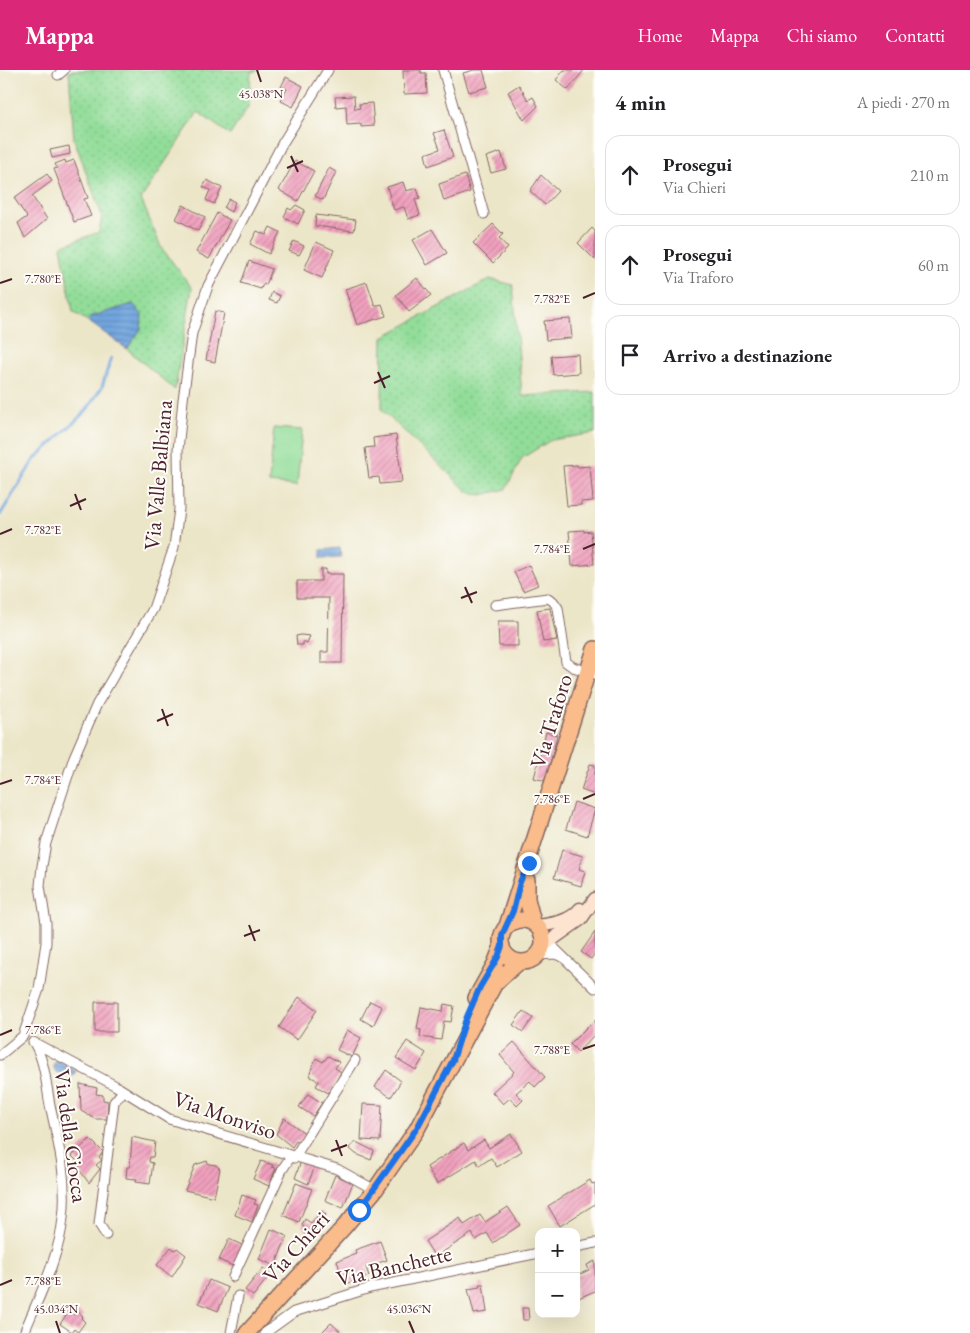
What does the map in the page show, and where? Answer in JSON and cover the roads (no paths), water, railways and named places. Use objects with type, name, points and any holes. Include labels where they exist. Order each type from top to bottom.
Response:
[{"type":"main road","name":"Via Traforo","points":[[507,926],[520,882],[529,863],[592,674],[595,649]]},
{"type":"main road","name":"Via Traforo","points":[[529,863],[526,899],[535,924]]},
{"type":"main road","points":[[595,893],[573,916],[552,924],[535,924],[521,920],[507,926],[502,935],[502,946],[507,955],[519,962],[530,960],[553,936],[580,919],[595,899]]},
{"type":"main road","points":[[535,924],[542,933],[541,950]]},
{"type":"main road","name":"Via Chieri","points":[[453,1060],[466,1019],[480,987],[495,964],[502,946]]},
{"type":"main road","name":"Via Chieri","points":[[247,1333],[344,1227],[375,1190],[417,1128],[495,983],[519,962]]},
{"type":"street","name":"Via Valle Balbiana","points":[[23,1036],[39,989],[46,943],[46,923],[40,886],[46,843],[74,757],[97,704],[153,609],[174,547],[179,509],[178,450],[192,333],[208,286],[282,144],[328,70]]},
{"type":"street","points":[[443,70],[484,214]]},
{"type":"street","points":[[494,605],[548,598],[553,600],[558,608],[566,662],[592,674]]},
{"type":"street","points":[[541,950],[552,946],[595,988]]},
{"type":"street","name":"Via della Ciocca","points":[[23,1036],[33,1042],[43,1064],[58,1141],[64,1218],[54,1258],[24,1333]]},
{"type":"street","points":[[0,1055],[23,1036]]},
{"type":"street","name":"Via Monviso","points":[[33,1042],[123,1091],[169,1119],[337,1169],[375,1190]]},
{"type":"street","name":"Via Monviso","points":[[233,1277],[282,1170],[355,1060]]},
{"type":"street","points":[[106,1235],[99,1224],[114,1102],[123,1091]]},
{"type":"street","points":[[580,1246],[595,1244]]},
{"type":"street","name":"Via Banchette","points":[[265,1333],[294,1312],[370,1288],[535,1255]]},
{"type":"street","name":"Via Chieri","points":[[231,1333],[238,1296]]},
{"type":"water","points":[[133,304],[142,315],[141,329],[127,349],[89,322],[90,317]]},
{"type":"water","points":[[340,548],[341,557],[321,558],[321,550]]},
{"type":"water","points":[[57,1060],[76,1071],[73,1076],[56,1072],[53,1066]]},
{"type":"waterway","points":[[0,515],[34,460],[86,411],[102,387],[111,358]]}]
